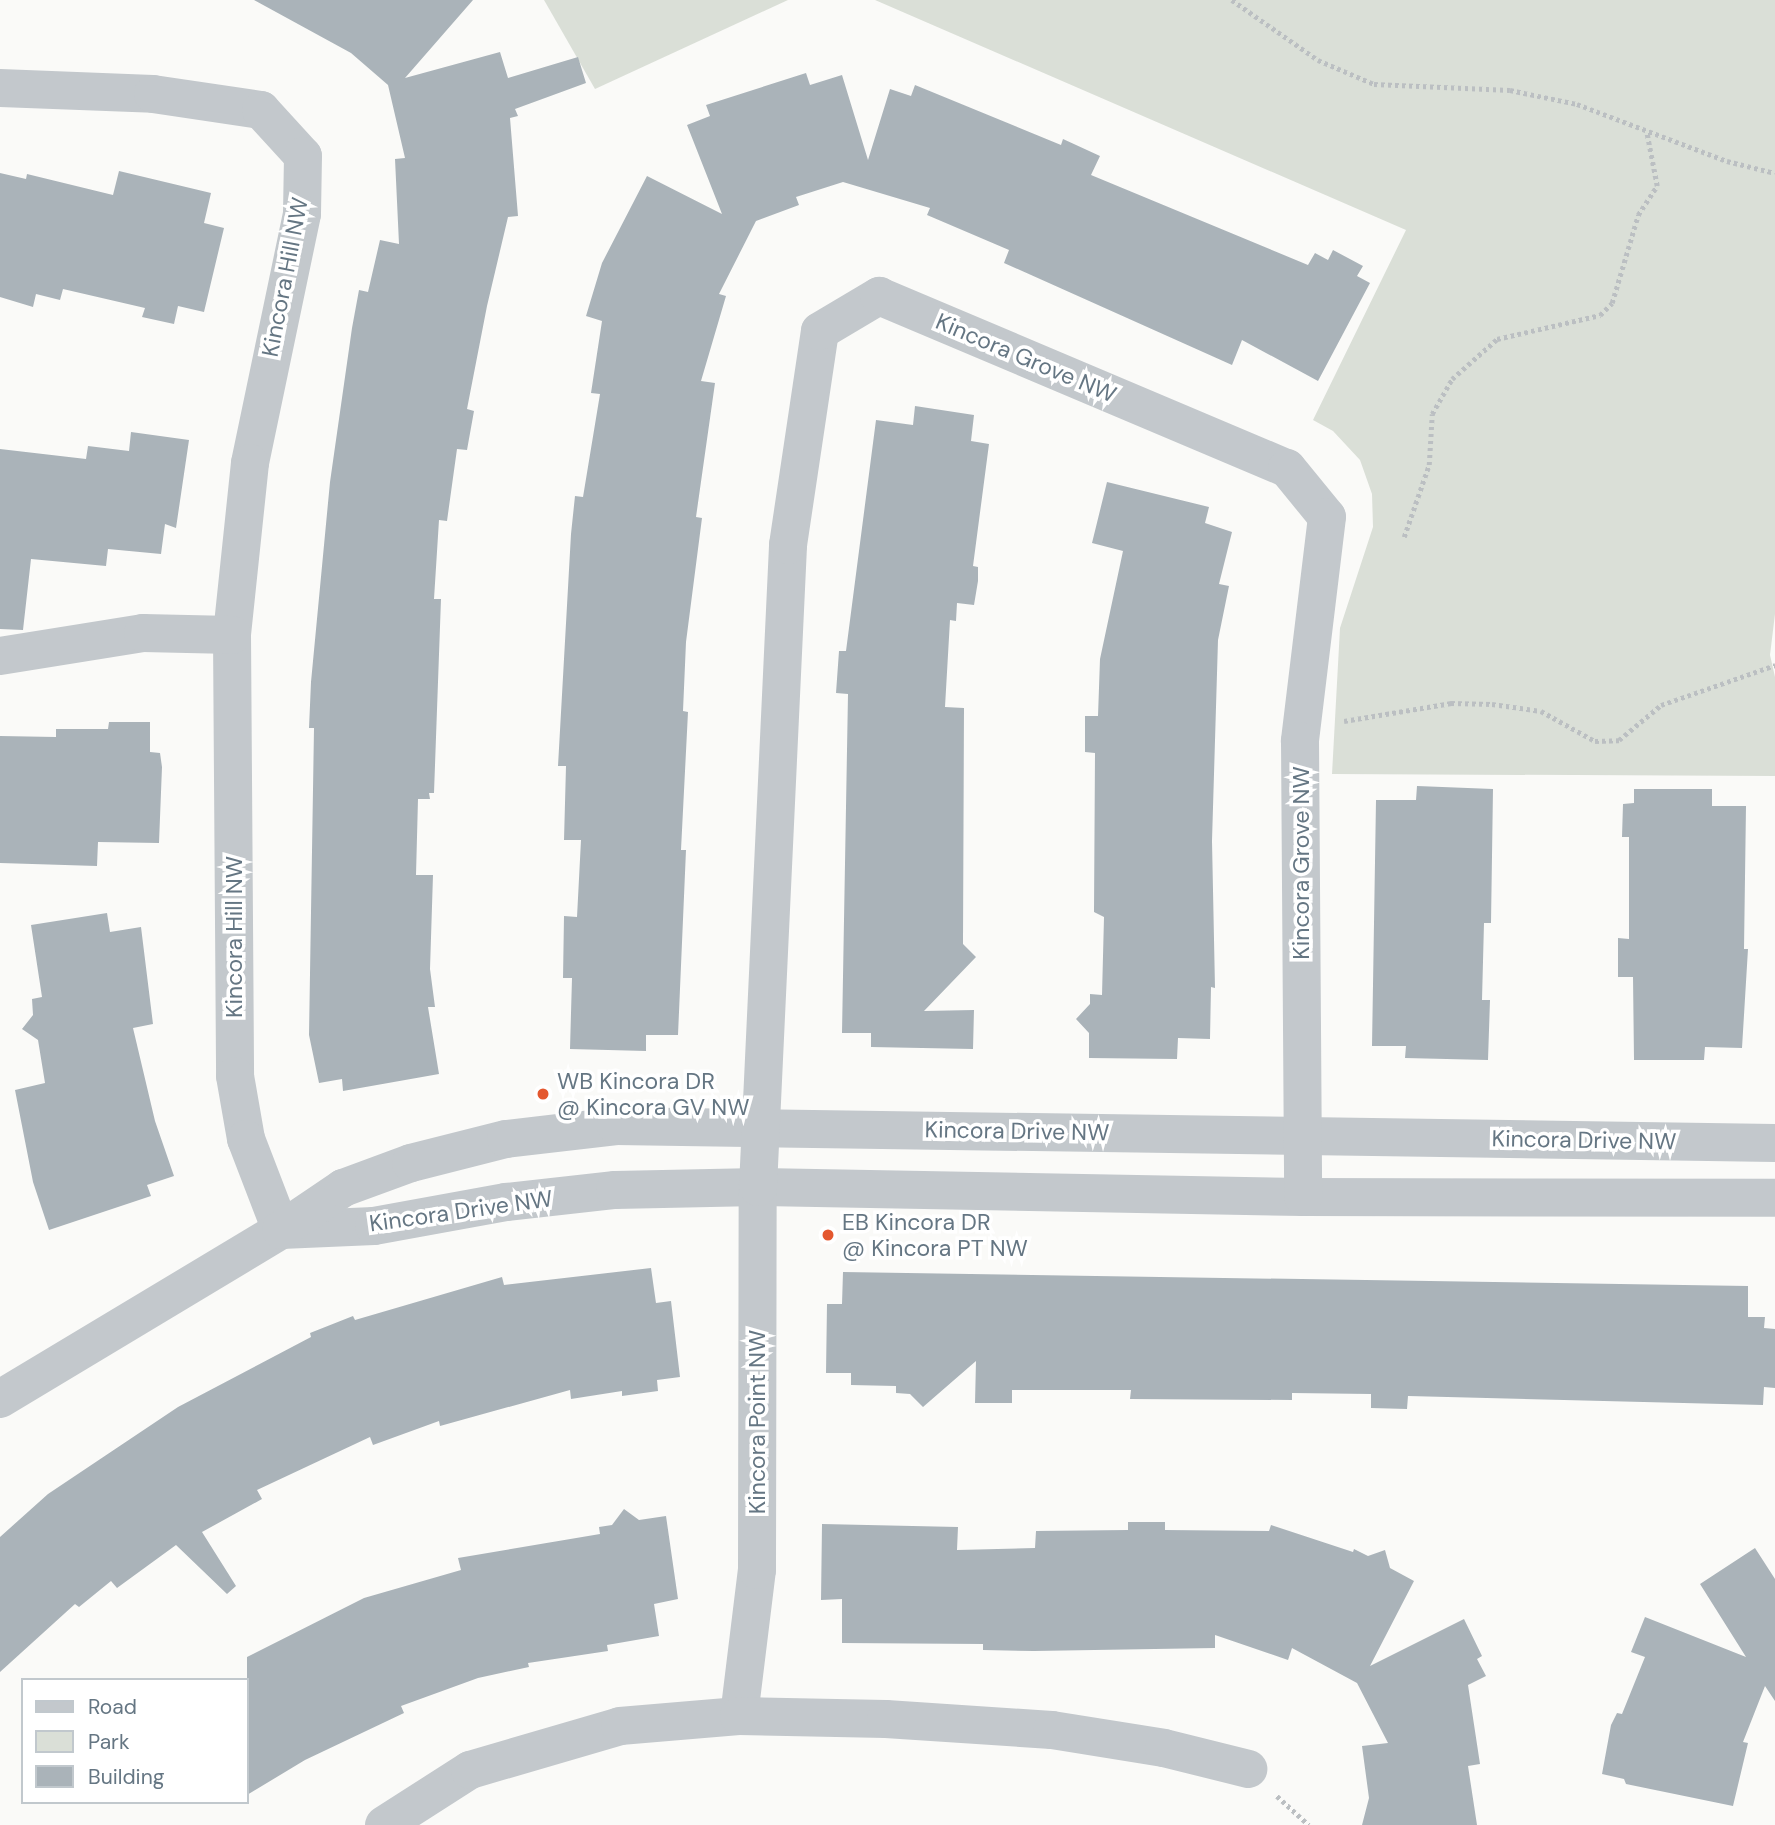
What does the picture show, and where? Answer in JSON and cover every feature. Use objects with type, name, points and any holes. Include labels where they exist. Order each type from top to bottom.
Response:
[{"type":"street","name":"Kincora Hill NW","points":[[0,88],[153,94],[261,110],[303,156],[302,214],[250,463],[232,635],[236,1076],[246,1139],[281,1230]]},
{"type":"street","name":"Kincora Grove NW","points":[[761,1127],[788,545],[820,331],[880,296],[1287,468],[1327,517],[1300,741],[1303,1197]]},
{"type":"street","points":[[0,656],[143,633],[232,635]]},
{"type":"street","name":"Kincora Drive NW","points":[[0,1399],[281,1230],[343,1188],[411,1163],[506,1139],[616,1126],[1775,1143]]},
{"type":"street","name":"Kincora Point NW","points":[[738,1716],[757,1570],[758,1187],[761,1127]]},
{"type":"street","name":"Kincora Drive NW","points":[[281,1230],[374,1226],[506,1202],[615,1190],[758,1187],[1303,1197],[1775,1198]]},
{"type":"street","points":[[384,1825],[470,1770],[620,1726],[738,1716],[886,1719],[1052,1730],[1164,1748],[1248,1769]]},
{"type":"path","points":[[1232,0],[1318,60],[1374,84],[1510,90],[1577,104],[1647,133],[1775,173]]},
{"type":"path","points":[[1404,537],[1429,464],[1432,414],[1452,379],[1497,339],[1600,316],[1612,303],[1638,215],[1657,186],[1647,133]]},
{"type":"path","points":[[1341,722],[1451,703],[1492,704],[1541,711],[1595,741],[1619,740],[1661,705],[1775,665]]},
{"type":"green space","points":[[544,0],[788,0],[595,89]]},
{"type":"green space","points":[[875,0],[1775,0],[1775,614],[1770,655],[1775,677],[1775,776],[1332,774],[1340,628],[1373,527],[1372,494],[1360,460],[1333,431],[1313,420],[1406,230]]},
{"type":"building","points":[[254,0],[473,0],[405,78],[500,52],[508,78],[578,57],[586,83],[515,109],[518,116],[510,118],[518,216],[508,217],[487,306],[467,409],[474,411],[467,450],[457,449],[447,521],[439,520],[434,599],[441,599],[434,793],[429,793],[430,799],[418,799],[416,875],[433,875],[430,969],[435,1007],[428,1007],[439,1074],[343,1091],[342,1079],[319,1083],[309,1035],[314,728],[309,728],[311,682],[330,482],[352,328],[359,290],[368,292],[380,240],[399,244],[395,159],[405,158],[388,85],[351,53]]},
{"type":"building","points":[[806,73],[810,85],[842,75],[868,160],[890,89],[911,96],[915,85],[1061,145],[1063,139],[1100,156],[1091,175],[1308,265],[1315,253],[1328,260],[1333,250],[1363,266],[1357,276],[1370,283],[1318,381],[1242,340],[1232,365],[1004,263],[1009,250],[927,215],[930,208],[843,182],[796,197],[799,205],[756,221],[719,294],[726,296],[701,381],[715,383],[696,517],[702,518],[686,642],[683,711],[688,712],[681,850],[686,850],[678,1035],[646,1035],[646,1051],[570,1049],[572,978],[563,978],[564,916],[577,917],[581,840],[564,840],[566,766],[558,766],[575,496],[583,497],[600,394],[591,393],[602,321],[586,316],[602,263],[647,176],[722,214],[687,125],[710,116],[706,105]]},
{"type":"building","points":[[119,171],[211,193],[204,223],[224,228],[204,312],[178,306],[174,324],[142,317],[145,308],[63,289],[60,300],[36,294],[33,307],[0,297],[0,173],[26,179],[27,174],[113,195]]},
{"type":"building","points":[[915,406],[974,415],[971,441],[989,444],[973,566],[978,567],[974,605],[957,603],[956,621],[950,620],[945,707],[964,708],[963,944],[976,957],[924,1011],[974,1010],[973,1049],[871,1047],[871,1033],[842,1033],[848,694],[836,693],[839,651],[846,651],[876,420],[913,425]]},
{"type":"building","points":[[131,432],[189,440],[176,528],[165,524],[161,554],[108,549],[106,566],[31,559],[23,630],[0,629],[0,449],[86,459],[88,446],[129,451]]},
{"type":"building","points":[[1107,482],[1209,507],[1205,523],[1232,532],[1219,584],[1229,586],[1218,640],[1212,841],[1215,988],[1211,987],[1210,1039],[1178,1038],[1177,1059],[1089,1058],[1089,1033],[1076,1019],[1090,1004],[1090,994],[1102,995],[1104,917],[1094,912],[1095,753],[1085,752],[1085,716],[1098,716],[1100,659],[1123,551],[1092,543]]},
{"type":"building","points":[[109,722],[150,722],[150,752],[160,753],[162,767],[159,843],[98,842],[97,866],[0,863],[0,736],[56,737],[56,729],[108,729]]},
{"type":"building","points":[[1417,786],[1493,789],[1491,923],[1484,923],[1482,1000],[1490,1000],[1488,1060],[1405,1058],[1406,1046],[1372,1046],[1376,800],[1416,800]]},
{"type":"building","points":[[1634,789],[1712,789],[1712,806],[1746,806],[1744,949],[1748,949],[1742,1048],[1705,1047],[1704,1060],[1634,1060],[1633,977],[1618,977],[1618,938],[1629,939],[1629,837],[1622,837],[1623,804],[1634,803]]},
{"type":"building","points":[[107,913],[110,932],[141,927],[153,1024],[133,1028],[155,1121],[174,1176],[147,1185],[151,1196],[49,1230],[33,1182],[15,1090],[45,1083],[38,1040],[22,1029],[33,1015],[32,999],[42,997],[31,925]]},
{"type":"building","points":[[651,1268],[656,1303],[671,1301],[680,1377],[657,1380],[658,1391],[622,1396],[622,1391],[571,1399],[570,1390],[440,1426],[439,1421],[373,1445],[370,1437],[257,1490],[262,1499],[202,1532],[236,1586],[227,1594],[176,1545],[117,1588],[111,1581],[79,1607],[75,1604],[0,1672],[0,1537],[48,1494],[178,1407],[311,1337],[310,1333],[353,1316],[355,1320],[502,1277],[504,1285]]},
{"type":"building","points":[[843,1272],[1748,1286],[1748,1317],[1765,1317],[1764,1328],[1775,1329],[1775,1388],[1764,1387],[1763,1405],[1408,1396],[1407,1409],[1371,1408],[1371,1394],[1292,1393],[1292,1400],[1130,1399],[1131,1390],[1012,1390],[1012,1403],[975,1403],[976,1361],[923,1407],[910,1394],[896,1393],[896,1386],[851,1385],[851,1373],[826,1373],[827,1304],[842,1304]]},
{"type":"building","points":[[624,1509],[639,1520],[666,1516],[678,1599],[654,1604],[659,1636],[607,1645],[608,1651],[528,1663],[529,1667],[478,1678],[401,1706],[404,1713],[305,1760],[248,1794],[247,1657],[364,1598],[461,1570],[458,1558],[600,1534],[599,1527],[612,1525]]},
{"type":"building","points":[[1128,1522],[1165,1522],[1165,1530],[1269,1531],[1271,1525],[1353,1552],[1354,1549],[1368,1556],[1385,1550],[1390,1568],[1414,1581],[1370,1666],[1464,1619],[1482,1656],[1477,1659],[1486,1676],[1468,1685],[1480,1764],[1468,1766],[1477,1825],[1362,1825],[1369,1798],[1362,1746],[1388,1743],[1357,1683],[1292,1648],[1288,1660],[1215,1635],[1215,1648],[1034,1651],[983,1650],[983,1644],[842,1643],[842,1599],[821,1600],[822,1524],[958,1527],[957,1550],[1035,1548],[1036,1531],[1128,1530]]},
{"type":"building","points":[[1755,1548],[1775,1579],[1775,1701],[1765,1686],[1743,1742],[1748,1743],[1733,1806],[1626,1784],[1624,1779],[1602,1774],[1611,1725],[1617,1713],[1622,1714],[1645,1657],[1631,1652],[1645,1617],[1746,1657],[1700,1584]]},
{"type":"place","name":"WB Kincora DR @ Kincora GV NW","points":[[543,1094]]},
{"type":"place","name":"EB Kincora DR @ Kincora PT NW","points":[[828,1235]]}]
